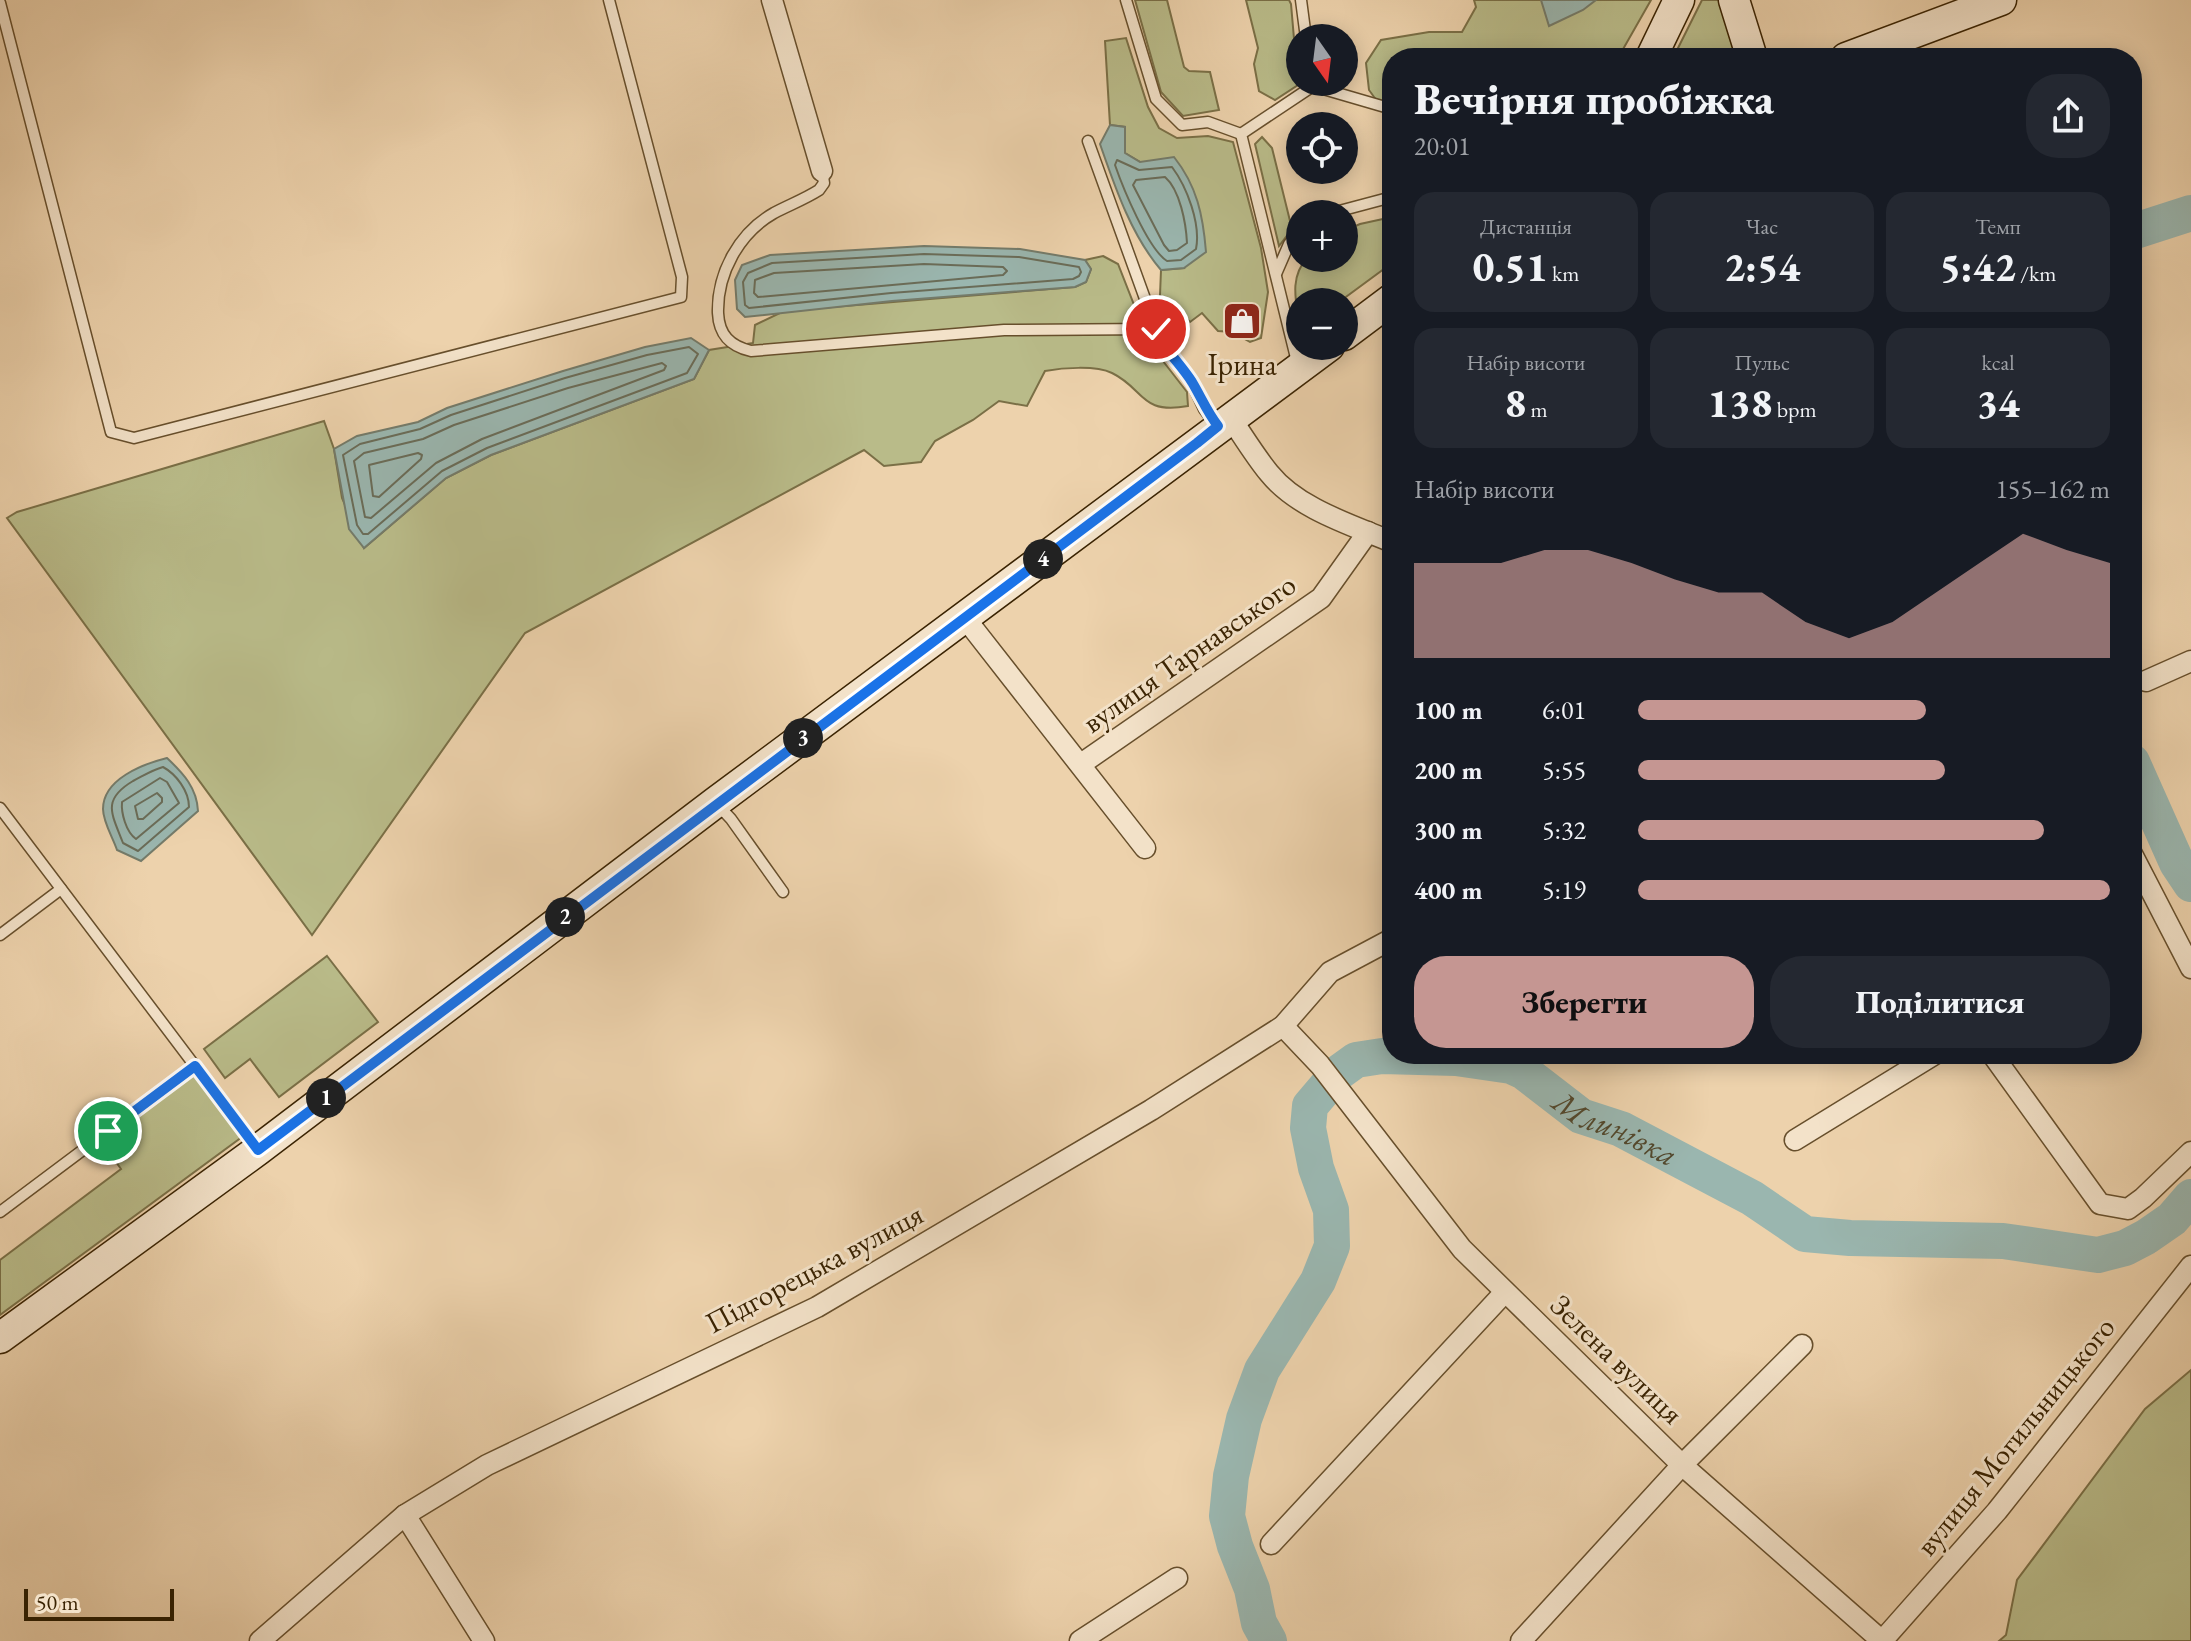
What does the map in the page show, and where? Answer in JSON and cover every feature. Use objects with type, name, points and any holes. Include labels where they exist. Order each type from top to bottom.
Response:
[{"type":"main road","points":[[1656,48],[1679,0]]},
{"type":"main road","points":[[1734,0],[1749,48]]},
{"type":"main road","points":[[1876,48],[2001,0]]},
{"type":"main road","points":[[1358,324],[1382,306]]},
{"type":"main road","points":[[0,1338],[258,1150],[716,802],[1310,360]]},
{"type":"street","points":[[772,0],[822,171]]},
{"type":"street","points":[[1224,422],[1288,491],[1347,527],[1382,538]]},
{"type":"street","name":"вулиця Тарнавського","points":[[1081,764],[1321,598],[1368,532]]},
{"type":"street","points":[[965,618],[1145,848]]},
{"type":"street","points":[[2146,681],[2191,661]]},
{"type":"street","points":[[2142,873],[2191,968]]},
{"type":"street","name":"Підгорецька вулиця","points":[[260,1641],[405,1515],[487,1465],[817,1307],[1151,1110],[1283,1026],[1330,972],[1382,944]]},
{"type":"street","name":"Зелена вулиця","points":[[1283,1026],[1320,1065],[1462,1249],[1682,1465],[1882,1641]]},
{"type":"street","points":[[1795,1140],[1919,1064]]},
{"type":"street","points":[[1999,1064],[2100,1204],[2128,1209],[2191,1152]]},
{"type":"street","name":"вулиця Могильницького","points":[[1882,1641],[1997,1511],[2191,1266]]},
{"type":"street","points":[[1271,1544],[1505,1292]]},
{"type":"street","points":[[1521,1641],[1682,1465],[1802,1345]]},
{"type":"street","points":[[405,1515],[484,1641]]},
{"type":"street","points":[[1080,1641],[1177,1578]]},
{"type":"lane","points":[[0,3],[111,432],[134,438],[681,297],[682,277],[609,0]]},
{"type":"lane","points":[[1120,0],[1130,13]]},
{"type":"lane","points":[[1126,0],[1156,99],[1182,125],[1208,122],[1241,134]]},
{"type":"lane","points":[[1301,0],[1304,24]]},
{"type":"lane","points":[[1241,134],[1295,96]]},
{"type":"lane","points":[[1350,96],[1382,106]]},
{"type":"lane","points":[[1241,134],[1299,368]]},
{"type":"lane","points":[[1088,141],[1161,343],[1192,383],[1204,409],[1224,422]]},
{"type":"lane","points":[[822,171],[824,183],[819,190],[772,214],[752,231],[736,250],[722,276],[718,299],[719,320],[725,338],[735,347],[751,351],[1004,330],[1156,329]]},
{"type":"lane","points":[[1358,206],[1382,200]]},
{"type":"lane","points":[[1276,275],[1286,251]]},
{"type":"lane","points":[[716,802],[783,892]]},
{"type":"lane","points":[[0,808],[258,1150]]},
{"type":"lane","points":[[0,935],[61,889]]},
{"type":"lane","points":[[0,1212],[195,1066]]},
{"type":"green space","points":[[1135,0],[1167,0],[1184,67],[1189,71],[1210,72],[1219,110],[1183,116],[1161,92]]},
{"type":"green space","points":[[1246,0],[1289,0],[1293,24],[1286,24],[1286,93],[1275,100],[1259,91],[1254,64],[1258,48]]},
{"type":"green space","points":[[1474,0],[1651,0],[1624,48],[1382,48],[1382,108],[1369,90],[1366,63],[1381,40],[1429,32],[1462,32],[1476,7]]},
{"type":"green space","points":[[1702,0],[1719,0],[1733,48],[1678,48]]},
{"type":"green space","points":[[1126,38],[1148,107],[1159,128],[1177,138],[1208,136],[1233,142],[1261,248],[1268,292],[1261,338],[1250,342],[1232,332],[1218,331],[1202,313],[1190,322],[1182,314],[1168,314],[1160,295],[1161,270],[1184,268],[1140,162],[1125,153],[1125,127],[1110,125],[1105,41]]},
{"type":"green space","points":[[1262,137],[1272,148],[1286,205],[1286,237],[1279,246],[1255,144]]},
{"type":"green space","points":[[1382,219],[1382,270],[1358,288],[1296,288],[1298,272],[1358,272],[1358,225]]},
{"type":"green space","points":[[1103,256],[1118,264],[1149,343],[1187,392],[1188,406],[1172,408],[1152,404],[1123,379],[1105,370],[1078,368],[1045,371],[1027,406],[999,401],[935,441],[921,462],[884,466],[864,450],[525,633],[312,935],[7,518],[17,512],[324,421],[334,449],[342,498],[364,548],[446,478],[491,455],[694,379],[709,350],[753,343],[755,325],[784,311],[1075,287],[1086,282],[1091,269],[1085,260]]},
{"type":"green space","points":[[327,956],[378,1022],[279,1097],[250,1059],[225,1078],[204,1049]]},
{"type":"green space","points":[[195,1066],[246,1134],[0,1315],[0,1260],[121,1169],[99,1138]]},
{"type":"green space","points":[[2191,1370],[2191,1641],[1999,1641],[2006,1635],[2017,1580],[2145,1409]]},
{"type":"water","points":[[1541,0],[1596,0],[1583,10],[1549,26]]},
{"type":"water","points":[[1110,125],[1125,127],[1125,153],[1140,162],[1174,157],[1188,179],[1201,213],[1206,252],[1184,268],[1161,270],[1132,226],[1100,144]]},
{"type":"water","points":[[924,246],[1020,249],[1085,260],[1091,269],[1086,282],[1075,287],[892,301],[745,317],[737,309],[735,280],[742,265],[770,255]]},
{"type":"water","points":[[691,338],[709,350],[694,379],[491,455],[446,478],[364,548],[349,529],[334,449],[357,436],[418,422],[447,408],[563,371],[645,347]]},
{"type":"water","points":[[167,758],[188,782],[198,811],[141,861],[117,850],[105,819],[105,798],[126,774]]},
{"type":"waterway","name":"Млинівка","points":[[2142,229],[2191,213]]},
{"type":"waterway","name":"Млинівка","points":[[2142,784],[2177,863],[2191,884]]},
{"type":"waterway","name":"Млинівка","points":[[1269,1641],[1259,1623],[1252,1589],[1227,1516],[1231,1476],[1244,1419],[1262,1370],[1318,1281],[1332,1246],[1331,1210],[1316,1168],[1308,1128],[1310,1106],[1338,1073],[1356,1060],[1382,1056]]},
{"type":"waterway","name":"Млинівка","points":[[1497,1064],[1524,1072],[1581,1116],[1621,1129],[1752,1198],[1805,1234],[1850,1238],[2003,1241],[2098,1255],[2125,1248],[2146,1237],[2172,1219],[2191,1197]]},
{"type":"place","name":"Ірина","points":[[1242,321]]},
{"type":"route","points":[[108,1131],[195,1066],[258,1150],[716,802],[1197,443],[1218,426],[1204,409],[1192,383],[1161,343],[1156,329]]}]
